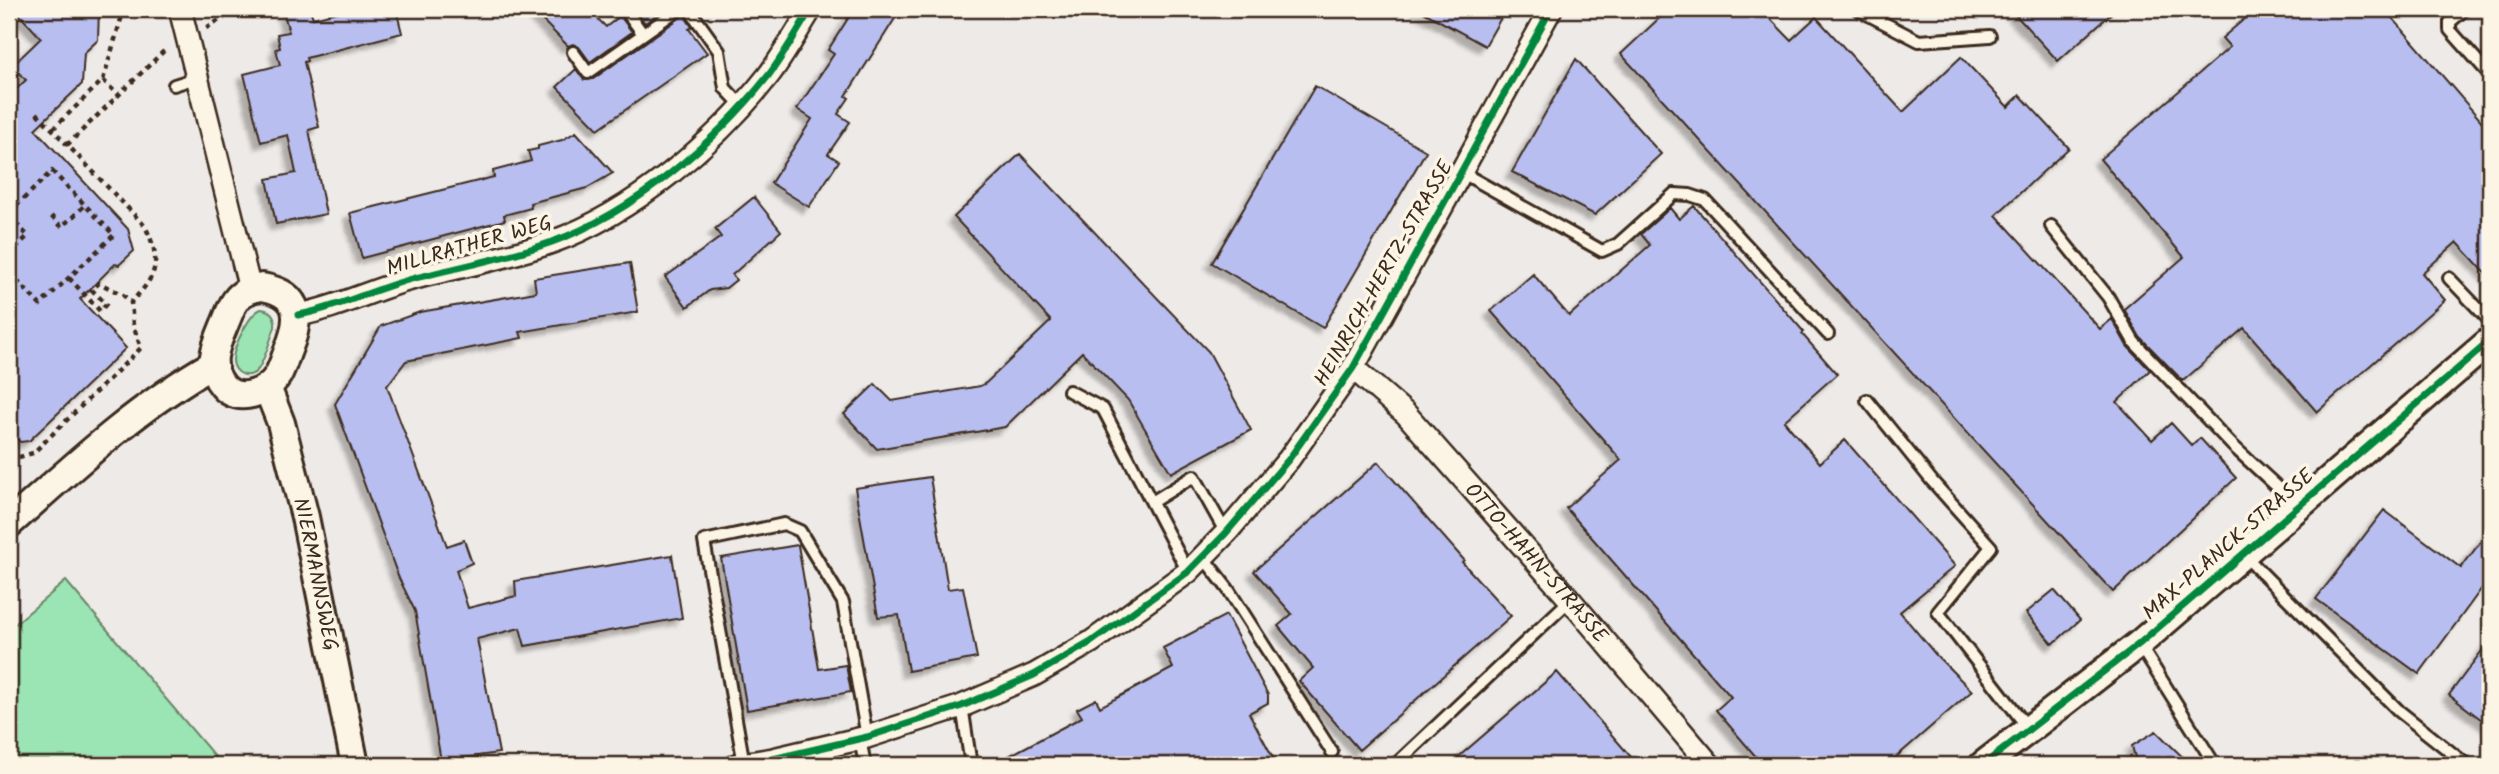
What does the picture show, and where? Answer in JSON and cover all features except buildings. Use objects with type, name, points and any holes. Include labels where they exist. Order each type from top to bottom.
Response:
[{"type":"street","points":[[180,9],[250,289]]},
{"type":"street","name":"MILLRATHER WEG","points":[[298,315],[409,280],[499,259],[555,242],[607,216],[689,158],[743,106],[769,74],[811,9]]},
{"type":"street","name":"HEINRICH-HERTZ-STRASSE","points":[[740,765],[864,738],[962,706],[1034,676],[1080,648],[1196,564],[1289,459],[1353,368],[1550,9]]},
{"type":"street","points":[[262,287],[276,289],[293,304],[298,315],[296,330],[277,376],[267,387],[252,395],[227,391],[218,380],[213,364],[214,350],[234,303],[241,294],[262,287]]},
{"type":"street","name":"MAX-PLANCK-STRASSE","points":[[1983,765],[2139,644],[2490,341]]},
{"type":"street","points":[[9,524],[128,420],[178,383],[213,364]]},
{"type":"street","name":"OTTO-HAHN-STRASSE","points":[[1353,368],[1406,414],[1570,600],[1710,765]]},
{"type":"street","name":"NIERMANNSWEG","points":[[267,387],[281,423],[305,517],[355,765]]},
{"type":"lane","points":[[573,52],[588,73],[679,9]]},
{"type":"lane","points":[[689,9],[719,51],[725,88],[743,106]]},
{"type":"lane","points":[[1857,9],[1919,41],[1990,36]]},
{"type":"lane","points":[[2465,9],[2450,22],[2450,30],[2490,75]]},
{"type":"lane","points":[[627,12],[643,34]]},
{"type":"lane","points":[[174,85],[196,78]]},
{"type":"lane","points":[[1461,172],[1602,251],[1618,244],[1674,194],[1705,200],[1828,334]]},
{"type":"lane","points":[[2051,226],[2108,297],[2134,342],[2232,445],[2298,506]]},
{"type":"lane","points":[[2449,278],[2490,321]]},
{"type":"lane","points":[[1069,391],[1103,409],[1152,502],[1196,564],[1228,589],[1332,752]]},
{"type":"lane","points":[[1867,400],[1932,481],[1991,547],[1938,612],[2030,730]]},
{"type":"lane","points":[[1152,502],[1194,476],[1226,533]]},
{"type":"lane","points":[[740,765],[704,541],[784,524],[800,531],[843,602],[864,738],[865,765]]},
{"type":"lane","points":[[2243,554],[2399,712],[2467,765]]},
{"type":"lane","points":[[1395,765],[1570,600]]},
{"type":"lane","points":[[2139,644],[2214,765]]},
{"type":"lane","points":[[962,706],[971,765]]},
{"type":"path","points":[[53,130],[103,79],[124,9]]},
{"type":"path","points":[[67,145],[166,48],[238,9]]},
{"type":"path","points":[[103,79],[118,95]]},
{"type":"path","points":[[9,86],[15,90]]},
{"type":"path","points":[[34,110],[145,226],[153,243],[156,261],[150,284],[131,302]]},
{"type":"path","points":[[9,254],[28,236],[9,214],[52,171],[114,235],[40,305],[9,272]]},
{"type":"path","points":[[51,216],[62,227],[85,205]]},
{"type":"path","points":[[9,460],[33,453],[141,348],[133,325],[131,302],[99,283],[92,290],[106,304],[100,311],[69,278]]},
{"type":"green space","points":[[261,309],[272,314],[275,327],[256,372],[247,375],[239,373],[233,360],[239,339],[247,324]]},
{"type":"green space","points":[[66,581],[222,765],[9,765],[9,629]]},
{"type":"cycle path","points":[[298,315],[408,280],[534,248],[582,229],[612,213],[670,173],[723,126],[768,76],[811,9]]},
{"type":"cycle path","points":[[736,765],[867,737],[962,706],[1034,675],[1091,642],[1188,572],[1226,533],[1289,459],[1353,368],[1551,9]]},
{"type":"cycle path","points":[[1983,765],[2139,644],[2490,341]]}]
